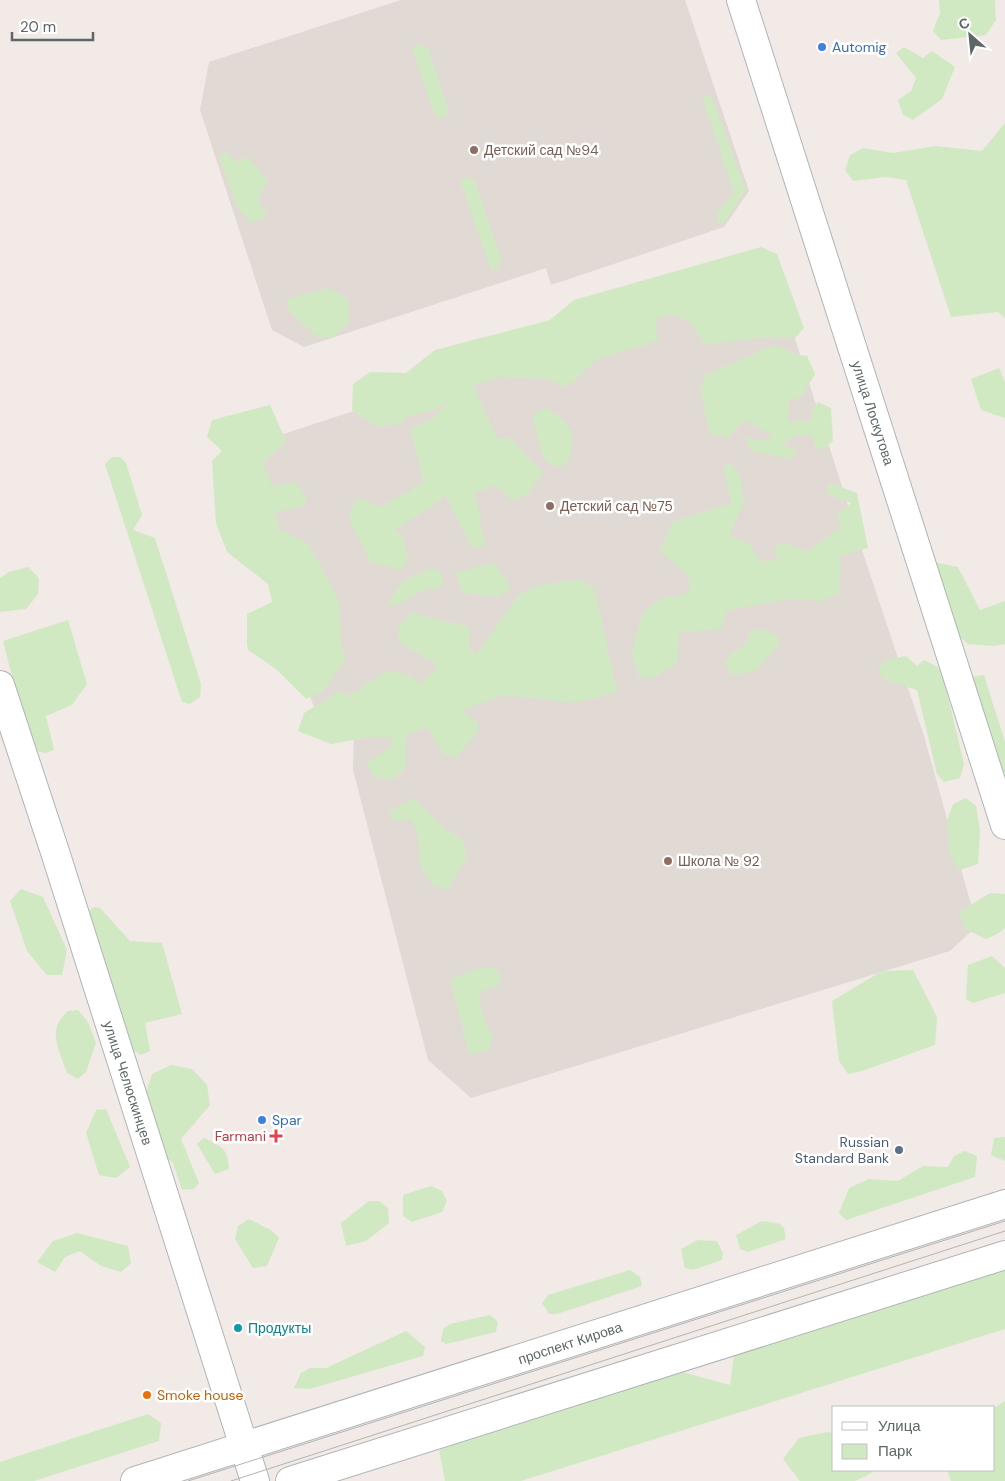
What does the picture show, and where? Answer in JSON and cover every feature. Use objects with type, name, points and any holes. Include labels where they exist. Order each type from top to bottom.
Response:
[{"type":"street","name":"улица Лоскутова","points":[[741,0],[1005,825]]},
{"type":"street","name":"улица Челюскинцев","points":[[0,685],[255,1481]]},
{"type":"street","name":"проспект Кирова","points":[[135,1481],[1005,1204]]},
{"type":"street","points":[[290,1481],[1005,1255]]},
{"type":"shaded area","name":"Детский сад №94","points":[[401,0],[685,0],[749,191],[724,227],[551,285],[546,268],[304,347],[272,330],[200,110],[209,62]]},
{"type":"shaded area","points":[[769,257],[866,562],[924,736],[977,926],[950,951],[471,1098],[428,1060],[353,770],[354,730],[323,737],[234,450],[526,355]]},
{"type":"green space","points":[[939,0],[995,0],[996,20],[986,35],[941,40],[933,31],[940,13]]},
{"type":"green space","points":[[417,45],[428,47],[450,114],[436,118],[412,48]]},
{"type":"green space","points":[[904,47],[923,58],[932,51],[955,67],[942,99],[913,120],[903,115],[898,100],[911,91],[916,78],[896,53]]},
{"type":"green space","points":[[711,95],[746,190],[725,222],[718,225],[717,213],[734,193],[702,97]]},
{"type":"green space","points":[[1005,123],[1005,318],[998,312],[951,317],[906,180],[886,177],[853,181],[845,170],[850,155],[863,148],[893,153],[935,146],[982,151]]},
{"type":"green space","points":[[227,152],[236,162],[248,157],[268,181],[258,198],[267,216],[251,223],[237,207],[219,157]]},
{"type":"green space","points":[[467,177],[475,181],[501,259],[498,269],[491,270],[460,180]]},
{"type":"green space","points":[[761,247],[777,254],[804,328],[796,337],[756,338],[706,345],[689,321],[672,314],[655,319],[658,341],[597,359],[565,387],[550,379],[498,377],[473,386],[497,438],[511,439],[543,473],[527,495],[512,500],[495,485],[475,493],[485,545],[473,549],[445,495],[431,507],[395,529],[403,536],[408,561],[400,570],[370,562],[349,518],[352,505],[360,498],[380,507],[424,483],[410,429],[435,417],[449,400],[434,410],[408,417],[400,424],[378,427],[352,410],[353,384],[370,372],[406,373],[435,350],[550,320],[574,300]]},
{"type":"green space","points":[[328,288],[348,299],[349,323],[331,338],[317,337],[288,310],[287,299]]},
{"type":"green space","points":[[774,345],[797,355],[807,356],[815,374],[802,396],[789,401],[788,421],[811,421],[813,409],[818,402],[831,408],[833,441],[826,448],[816,449],[812,435],[798,435],[783,443],[797,452],[791,459],[755,452],[748,448],[746,437],[762,441],[773,436],[745,420],[728,437],[710,435],[700,389],[705,375]]},
{"type":"green space","points":[[999,368],[1005,382],[1005,418],[981,410],[971,379]]},
{"type":"green space","points":[[270,405],[286,441],[263,463],[272,486],[294,482],[306,495],[305,506],[275,512],[280,530],[308,543],[339,601],[341,643],[345,661],[321,693],[306,699],[276,669],[248,650],[247,614],[272,602],[268,584],[227,552],[216,523],[212,461],[222,451],[207,437],[212,420]]},
{"type":"green space","points":[[546,408],[561,418],[571,431],[570,457],[564,465],[552,466],[543,458],[533,419],[538,411]]},
{"type":"green space","points":[[112,457],[120,457],[126,463],[142,515],[133,530],[155,538],[201,684],[200,697],[190,704],[182,702],[105,464]]},
{"type":"green space","points":[[731,463],[740,476],[744,503],[729,535],[748,543],[761,561],[778,560],[774,547],[784,543],[807,552],[841,527],[837,515],[851,503],[826,493],[830,483],[857,493],[868,548],[841,555],[839,593],[824,601],[790,599],[727,610],[721,629],[679,632],[677,663],[653,678],[639,677],[632,654],[642,614],[657,600],[690,593],[689,577],[660,551],[673,522],[731,503],[724,466]]},
{"type":"green space","points":[[933,562],[958,567],[980,610],[1005,601],[1005,644],[994,646],[968,644],[949,627]]},
{"type":"green space","points":[[494,563],[511,588],[498,597],[462,593],[456,572]]},
{"type":"green space","points":[[28,567],[39,578],[38,594],[26,609],[0,612],[0,578],[9,572]]},
{"type":"green space","points":[[432,568],[440,572],[444,581],[441,588],[420,591],[396,606],[388,603],[403,581]]},
{"type":"green space","points":[[581,579],[595,590],[617,692],[575,703],[504,695],[462,710],[477,722],[479,731],[456,757],[444,754],[427,727],[406,735],[405,769],[393,780],[375,777],[366,763],[391,747],[392,737],[369,737],[331,744],[298,731],[304,713],[340,691],[349,696],[386,671],[405,674],[421,683],[439,666],[398,641],[399,626],[412,613],[469,627],[470,649],[476,655],[519,595],[535,586]]},
{"type":"green space","points":[[68,620],[87,684],[72,705],[46,716],[54,750],[46,753],[36,751],[13,680],[3,641]]},
{"type":"green space","points":[[759,629],[778,636],[779,645],[756,671],[733,675],[724,663],[732,653],[744,646],[750,633]]},
{"type":"green space","points":[[906,656],[917,666],[924,660],[938,667],[944,680],[964,764],[960,778],[944,782],[937,774],[917,690],[883,679],[878,668],[886,660]]},
{"type":"green space","points":[[984,675],[1005,742],[1005,798],[971,677]]},
{"type":"green space","points":[[414,798],[442,826],[464,841],[467,857],[449,888],[436,887],[422,871],[417,833],[412,820],[394,821],[389,812]]},
{"type":"green space","points":[[966,798],[976,806],[980,831],[978,864],[960,870],[950,856],[947,821],[953,804]]},
{"type":"green space","points":[[21,889],[43,897],[67,950],[62,975],[47,975],[27,951],[10,901]]},
{"type":"green space","points":[[990,893],[1005,894],[1005,928],[986,939],[965,929],[959,912]]},
{"type":"green space","points":[[94,907],[100,908],[130,941],[162,943],[182,1014],[145,1023],[150,1051],[141,1055],[132,1049],[87,912]]},
{"type":"green space","points":[[992,956],[1005,968],[1005,993],[973,1003],[966,999],[968,965]]},
{"type":"green space","points":[[480,968],[493,968],[501,976],[499,986],[478,992],[486,1025],[493,1038],[487,1052],[469,1053],[450,979]]},
{"type":"green space","points":[[913,970],[937,1017],[935,1045],[862,1071],[848,1074],[839,1061],[832,1001],[882,971]]},
{"type":"green space","points":[[78,1010],[88,1022],[96,1043],[86,1072],[78,1079],[67,1073],[58,1048],[56,1033],[61,1018],[68,1011]]},
{"type":"green space","points":[[171,1065],[192,1069],[207,1085],[210,1105],[181,1139],[199,1183],[194,1189],[182,1190],[173,1163],[164,1156],[145,1096],[152,1074]]},
{"type":"green space","points":[[106,1109],[130,1167],[116,1178],[99,1175],[86,1133],[96,1110]]},
{"type":"green space","points":[[1005,1137],[1005,1161],[991,1155],[994,1138]]},
{"type":"green space","points":[[204,1138],[223,1149],[227,1157],[229,1169],[215,1174],[197,1144]]},
{"type":"green space","points":[[965,1151],[977,1156],[975,1177],[846,1220],[839,1213],[849,1188],[869,1179],[898,1181],[923,1166],[948,1167],[954,1156]]},
{"type":"green space","points":[[431,1186],[442,1191],[447,1201],[442,1212],[412,1222],[403,1216],[403,1195]]},
{"type":"green space","points":[[369,1201],[379,1201],[388,1208],[389,1223],[366,1241],[346,1246],[341,1223]]},
{"type":"green space","points":[[249,1219],[271,1230],[279,1238],[267,1266],[253,1268],[235,1239],[238,1226]]},
{"type":"green space","points":[[762,1221],[780,1224],[784,1229],[786,1239],[748,1252],[740,1249],[736,1235]]},
{"type":"green space","points":[[77,1233],[128,1246],[131,1263],[121,1272],[101,1266],[80,1251],[65,1257],[55,1272],[37,1262],[53,1241]]},
{"type":"green space","points":[[698,1240],[717,1241],[723,1253],[722,1260],[693,1270],[685,1268],[681,1249]]},
{"type":"green space","points":[[1005,1264],[1005,1329],[521,1481],[445,1481],[439,1450],[667,1368],[730,1385],[735,1348]]},
{"type":"green space","points":[[630,1270],[640,1277],[642,1286],[557,1314],[549,1314],[542,1303],[548,1295]]},
{"type":"green space","points":[[490,1315],[498,1322],[496,1332],[446,1344],[441,1341],[443,1329],[450,1324]]},
{"type":"green space","points":[[406,1331],[425,1347],[423,1356],[310,1389],[294,1388],[301,1373],[310,1368],[326,1368]]},
{"type":"green space","points":[[1005,1401],[1005,1481],[951,1481],[947,1471],[995,1471],[995,1407]]},
{"type":"green space","points":[[148,1414],[161,1423],[159,1441],[34,1481],[0,1481],[0,1462]]},
{"type":"green space","points":[[832,1433],[832,1471],[871,1471],[872,1473],[855,1481],[800,1481],[783,1459],[799,1438]]},
{"type":"tram line","points":[[188,1481],[1005,1221]]},
{"type":"tram line","points":[[231,1481],[1005,1231]]},
{"type":"place","name":"Automig","points":[[822,47]]},
{"type":"place","name":"Детский сад №94","points":[[474,150]]},
{"type":"place","name":"Детский сад №75","points":[[550,506]]},
{"type":"place","name":"Школа № 92","points":[[668,861]]},
{"type":"place","name":"Spar","points":[[262,1120]]},
{"type":"place","name":"Farmani","points":[[276,1136]]},
{"type":"place","name":"Russian Standard Bank","points":[[899,1150]]},
{"type":"place","name":"Продукты","points":[[238,1328]]},
{"type":"place","name":"Smoke house","points":[[147,1395]]}]
